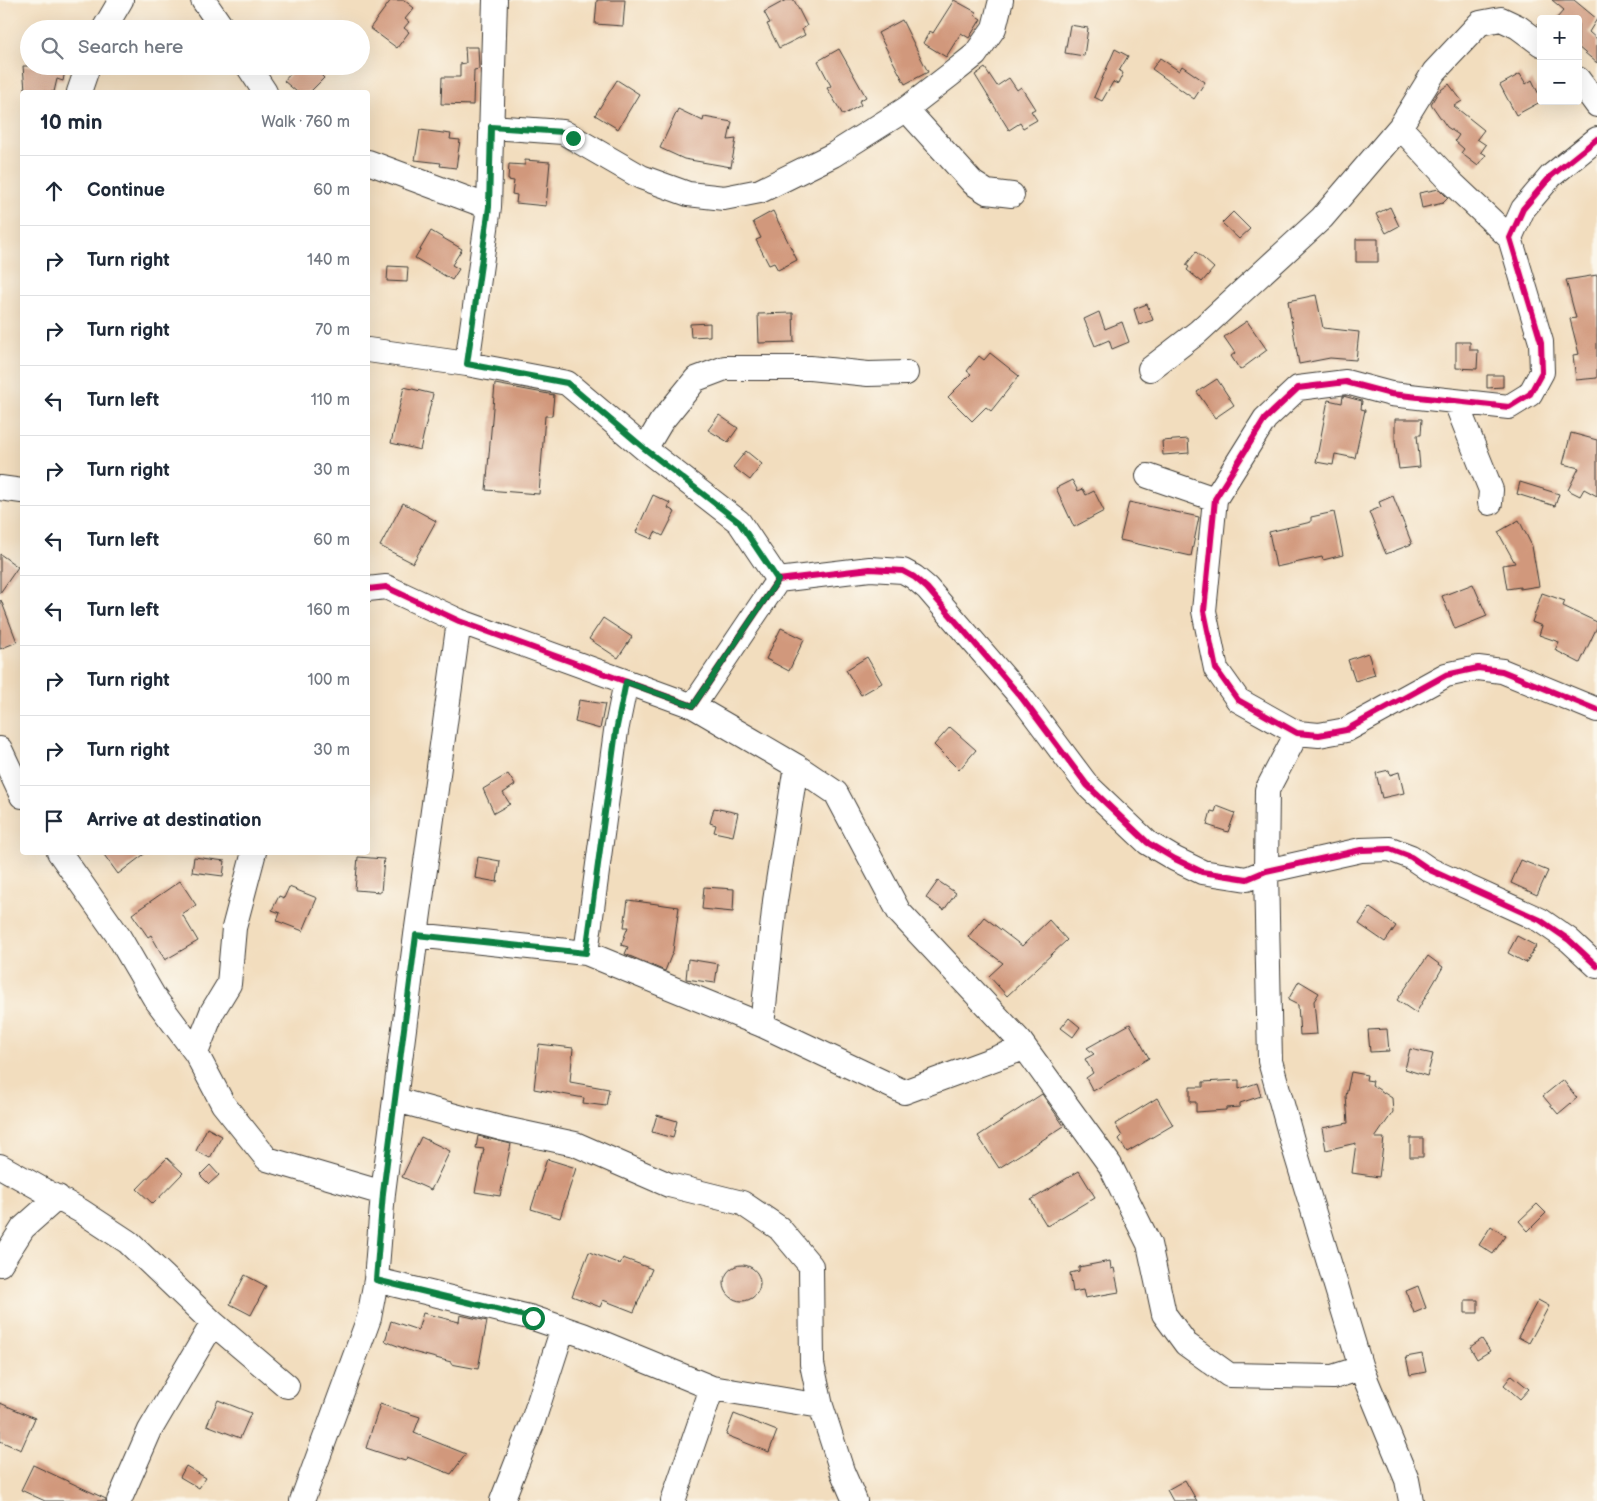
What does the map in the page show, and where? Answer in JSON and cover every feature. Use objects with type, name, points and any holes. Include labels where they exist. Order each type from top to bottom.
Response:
[{"type":"street","points":[[109,20],[121,0]]},
{"type":"street","points":[[203,0],[217,20]]},
{"type":"street","points":[[467,364],[489,207],[495,0]]},
{"type":"street","points":[[491,127],[563,132],[641,177],[688,194],[724,198],[760,191],[833,155],[906,109],[975,55],[994,28],[1000,0]]},
{"type":"street","points":[[1150,369],[1198,332],[1322,218],[1400,126],[1434,72],[1480,23],[1501,19],[1518,27],[1537,41]]},
{"type":"street","points":[[80,90],[85,75]]},
{"type":"street","points":[[254,75],[264,90]]},
{"type":"street","points":[[1582,85],[1597,105]]},
{"type":"street","points":[[906,109],[973,183],[987,192],[1012,195]]},
{"type":"street","points":[[1400,126],[1454,185],[1510,238],[1541,342],[1542,372],[1530,394],[1509,407],[1456,403],[1392,394],[1346,382],[1298,388],[1265,419],[1215,499],[1204,611],[1216,669],[1238,700],[1297,733],[1318,735],[1346,730],[1446,675],[1478,668],[1502,671],[1597,710]]},
{"type":"street","points":[[1510,238],[1523,209],[1551,176],[1597,139]]},
{"type":"street","points":[[370,163],[489,207]]},
{"type":"street","points":[[370,350],[467,364],[567,383],[645,449],[739,522],[778,580]]},
{"type":"street","points":[[645,449],[660,422],[696,379],[725,368],[810,368],[868,374],[906,372]]},
{"type":"street","points":[[1456,403],[1491,490],[1490,503]]},
{"type":"street","points":[[1148,476],[1215,499]]},
{"type":"street","points":[[0,488],[20,491]]},
{"type":"street","points":[[693,706],[778,580],[870,569],[903,572],[927,588],[1021,697],[1087,785],[1148,842],[1175,859],[1202,872],[1247,879],[1266,871],[1361,850],[1390,849],[1411,857],[1430,870],[1540,920],[1569,940],[1597,966]]},
{"type":"street","points":[[370,589],[386,587],[459,622],[693,706],[796,766],[836,793],[899,912],[1024,1048],[1110,1165],[1149,1244],[1164,1314],[1186,1344],[1229,1375],[1333,1377],[1361,1368]]},
{"type":"street","points":[[302,1501],[369,1318],[376,1280],[383,1193],[459,622]]},
{"type":"street","points":[[586,953],[616,731],[626,682]]},
{"type":"street","points":[[1297,733],[1267,790],[1266,871],[1270,1061],[1293,1144],[1361,1368],[1407,1480],[1411,1501]]},
{"type":"street","points":[[0,749],[20,792]]},
{"type":"street","points":[[762,1025],[775,902],[796,766]]},
{"type":"street","points":[[61,855],[119,937],[154,997],[196,1053],[223,1104],[267,1159],[383,1193]]},
{"type":"street","points":[[196,1053],[212,1012],[229,984],[234,928],[253,855]]},
{"type":"street","points":[[416,935],[586,953],[762,1025],[904,1092],[1024,1048]]},
{"type":"street","points":[[396,1100],[500,1128],[575,1144],[669,1186],[742,1203],[779,1228],[811,1266],[812,1364],[821,1406],[842,1471],[855,1501]]},
{"type":"street","points":[[0,1166],[58,1198],[128,1242],[213,1323],[287,1386]]},
{"type":"street","points":[[0,1264],[23,1228],[58,1198]]},
{"type":"street","points":[[376,1280],[533,1318],[563,1328],[712,1388],[821,1406]]},
{"type":"street","points":[[119,1501],[150,1430],[213,1323]]},
{"type":"street","points":[[502,1501],[532,1424],[563,1328]]},
{"type":"street","points":[[673,1501],[712,1388]]},
{"type":"building","points":[[391,0],[404,0],[414,8],[405,19],[409,22],[404,28],[409,32],[397,48],[370,28]]},
{"type":"building","points":[[597,0],[625,0],[623,26],[595,24]]},
{"type":"building","points":[[786,0],[794,0],[807,26],[802,29],[805,35],[779,48],[767,24],[770,23],[764,12]]},
{"type":"building","points":[[954,0],[976,12],[975,15],[981,19],[969,38],[961,33],[946,57],[923,43],[930,31],[933,33]]},
{"type":"building","points":[[1552,0],[1574,0],[1597,19],[1589,32],[1597,39],[1597,63],[1582,50],[1582,15],[1560,15],[1564,10]]},
{"type":"building","points":[[902,20],[928,72],[905,84],[878,33]]},
{"type":"building","points":[[1070,25],[1088,28],[1084,56],[1065,53]]},
{"type":"building","points":[[465,47],[478,47],[479,69],[474,70],[473,105],[441,104],[442,77],[460,77],[460,64],[466,63]]},
{"type":"building","points":[[839,49],[866,97],[859,101],[861,105],[843,115],[827,88],[831,86],[818,61]]},
{"type":"building","points":[[1115,49],[1128,56],[1119,71],[1123,73],[1118,84],[1113,82],[1102,101],[1094,97]]},
{"type":"building","points":[[1160,58],[1179,71],[1182,66],[1205,82],[1194,99],[1152,69]]},
{"type":"building","points":[[985,68],[997,86],[1009,78],[1017,90],[1021,87],[1035,109],[1031,111],[1037,120],[1023,128],[1020,123],[1009,130],[975,75]]},
{"type":"building","points":[[1520,74],[1526,84],[1532,80],[1537,90],[1537,104],[1516,115],[1500,85]]},
{"type":"building","points":[[24,75],[64,75],[63,81],[57,79],[54,90],[25,90]]},
{"type":"building","points":[[289,75],[321,75],[324,78],[312,90],[295,90],[284,81]]},
{"type":"building","points":[[617,80],[639,94],[618,129],[595,115]]},
{"type":"building","points":[[1449,84],[1462,101],[1454,106],[1484,130],[1477,139],[1486,145],[1481,152],[1486,155],[1478,166],[1461,153],[1464,149],[1455,141],[1459,135],[1447,127],[1431,104],[1438,92]]},
{"type":"building","points":[[678,109],[703,121],[704,117],[732,122],[728,140],[736,139],[731,167],[684,159],[660,148]]},
{"type":"building","points":[[420,130],[451,134],[450,139],[460,140],[456,168],[440,166],[441,163],[415,160]]},
{"type":"building","points":[[525,160],[550,162],[546,206],[516,203],[517,195],[512,194],[514,181],[508,180],[509,164],[525,165]]},
{"type":"building","points":[[1439,189],[1448,198],[1443,203],[1422,208],[1419,193]]},
{"type":"building","points":[[1390,207],[1399,226],[1386,233],[1376,214]]},
{"type":"building","points":[[773,211],[797,260],[778,270],[774,263],[769,265],[756,240],[761,238],[753,222]]},
{"type":"building","points":[[1233,212],[1250,229],[1239,239],[1222,223]]},
{"type":"building","points":[[431,231],[462,249],[452,265],[459,269],[452,280],[415,258]]},
{"type":"building","points":[[1356,239],[1378,239],[1378,262],[1356,262]]},
{"type":"building","points":[[1196,252],[1214,268],[1202,282],[1187,270],[1189,267],[1186,265]]},
{"type":"building","points":[[388,266],[408,267],[407,282],[387,281]]},
{"type":"building","points":[[1597,275],[1597,378],[1576,380],[1573,355],[1579,354],[1570,319],[1576,318],[1566,280]]},
{"type":"building","points":[[1316,295],[1323,328],[1359,332],[1356,360],[1330,358],[1299,364],[1288,301]]},
{"type":"building","points":[[1147,304],[1153,320],[1139,325],[1134,309]]},
{"type":"building","points":[[1099,312],[1105,329],[1122,322],[1129,342],[1112,349],[1109,340],[1095,346],[1084,319]]},
{"type":"building","points":[[793,313],[794,342],[759,343],[758,314]]},
{"type":"building","points":[[1247,321],[1267,350],[1240,370],[1231,356],[1235,353],[1224,337]]},
{"type":"building","points":[[710,323],[710,336],[691,337],[690,324]]},
{"type":"building","points":[[1456,342],[1470,342],[1470,350],[1478,350],[1477,369],[1456,368]]},
{"type":"building","points":[[990,353],[1019,376],[991,411],[986,407],[972,421],[948,397],[971,374],[967,371],[979,356],[984,360]]},
{"type":"building","points":[[1487,375],[1503,375],[1503,387],[1487,388]]},
{"type":"building","points":[[1217,379],[1234,405],[1215,418],[1197,392]]},
{"type":"building","points":[[495,384],[554,395],[552,416],[545,416],[539,494],[486,490]]},
{"type":"building","points":[[404,387],[433,394],[420,450],[391,443]]},
{"type":"building","points":[[1343,396],[1362,401],[1361,409],[1365,410],[1355,458],[1335,454],[1333,465],[1316,462],[1328,400],[1342,403]]},
{"type":"building","points":[[719,415],[738,428],[728,442],[708,430]]},
{"type":"building","points":[[1395,419],[1422,419],[1421,435],[1417,435],[1420,467],[1399,469],[1395,441]]},
{"type":"building","points":[[1571,433],[1597,440],[1597,496],[1584,489],[1580,496],[1568,490],[1579,468],[1563,464]]},
{"type":"building","points":[[1188,439],[1189,453],[1163,455],[1162,441]]},
{"type":"building","points":[[746,451],[762,464],[750,480],[733,467]]},
{"type":"building","points":[[1072,480],[1078,491],[1083,489],[1086,495],[1094,491],[1104,511],[1074,527],[1056,488]]},
{"type":"building","points":[[1520,482],[1559,494],[1555,506],[1517,494]]},
{"type":"building","points":[[653,495],[670,503],[668,508],[675,512],[663,536],[655,532],[652,539],[636,532]]},
{"type":"building","points":[[1393,496],[1412,544],[1386,554],[1369,512],[1381,507],[1379,502]]},
{"type":"building","points":[[1129,502],[1199,517],[1191,556],[1120,540]]},
{"type":"building","points":[[403,503],[436,521],[413,563],[380,546]]},
{"type":"building","points":[[1334,512],[1343,555],[1323,560],[1322,557],[1276,567],[1269,532],[1311,522],[1311,517]]},
{"type":"building","points":[[1519,520],[1532,546],[1539,586],[1507,589],[1503,565],[1515,563],[1498,532]]},
{"type":"building","points":[[0,554],[18,567],[0,593]]},
{"type":"building","points":[[1473,584],[1487,616],[1455,629],[1442,596]]},
{"type":"building","points":[[1542,593],[1565,601],[1563,606],[1597,622],[1597,627],[1580,663],[1555,650],[1559,642],[1539,635],[1542,626],[1532,622]]},
{"type":"building","points":[[0,601],[17,642],[0,649]]},
{"type":"building","points":[[603,618],[632,637],[618,658],[589,639]]},
{"type":"building","points":[[781,628],[804,639],[789,671],[766,659]]},
{"type":"building","points":[[1368,653],[1375,675],[1355,681],[1348,660]]},
{"type":"building","points":[[867,657],[882,683],[861,695],[846,670]]},
{"type":"building","points":[[579,700],[605,704],[600,729],[575,722]]},
{"type":"building","points":[[950,727],[976,750],[959,770],[934,745]]},
{"type":"building","points":[[1389,770],[1390,775],[1399,772],[1404,793],[1382,798],[1376,773]]},
{"type":"building","points":[[508,774],[515,785],[503,793],[510,804],[494,813],[483,789]]},
{"type":"building","points":[[1217,806],[1235,813],[1228,832],[1207,825],[1211,811],[1215,812]]},
{"type":"building","points":[[714,808],[738,813],[733,836],[714,832],[716,825],[710,823]]},
{"type":"building","points":[[104,855],[143,855],[118,874]]},
{"type":"building","points":[[194,857],[225,861],[223,876],[192,872]]},
{"type":"building","points":[[358,857],[384,859],[381,892],[355,890]]},
{"type":"building","points":[[478,857],[500,861],[497,882],[475,878]]},
{"type":"building","points":[[1521,860],[1548,871],[1537,895],[1511,883]]},
{"type":"building","points":[[180,881],[196,905],[182,914],[198,941],[165,960],[151,935],[148,937],[132,914]]},
{"type":"building","points":[[938,881],[956,893],[944,910],[926,898]]},
{"type":"building","points":[[289,887],[317,898],[303,931],[277,921],[280,913],[272,910],[279,896],[284,898]]},
{"type":"building","points":[[704,887],[734,889],[733,912],[702,909]]},
{"type":"building","points":[[628,900],[679,907],[673,951],[665,971],[625,954],[628,947],[621,945],[628,927],[624,927]]},
{"type":"building","points":[[1370,908],[1396,926],[1385,942],[1359,924]]},
{"type":"building","points":[[984,917],[1022,946],[1049,920],[1067,940],[1007,996],[989,976],[1003,963],[968,937]]},
{"type":"building","points":[[1517,936],[1536,946],[1526,963],[1508,953]]},
{"type":"building","points":[[1428,956],[1443,967],[1416,1013],[1397,1000]]},
{"type":"building","points":[[688,959],[718,964],[715,983],[686,979]]},
{"type":"building","points":[[1299,981],[1319,993],[1314,1001],[1317,1034],[1300,1035],[1298,1005],[1288,1000]]},
{"type":"building","points":[[1069,1018],[1080,1027],[1073,1037],[1061,1028]]},
{"type":"building","points":[[1130,1024],[1149,1058],[1093,1091],[1086,1078],[1093,1073],[1085,1059],[1094,1054],[1087,1048]]},
{"type":"building","points":[[1387,1029],[1389,1051],[1370,1052],[1368,1030]]},
{"type":"building","points":[[539,1044],[573,1048],[570,1082],[609,1089],[606,1106],[583,1103],[584,1098],[534,1089]]},
{"type":"building","points":[[1410,1049],[1433,1054],[1427,1076],[1405,1069]]},
{"type":"building","points":[[1351,1072],[1367,1075],[1366,1080],[1373,1081],[1372,1085],[1392,1098],[1393,1112],[1375,1138],[1384,1138],[1379,1177],[1352,1173],[1356,1143],[1326,1150],[1322,1128],[1348,1123],[1346,1096]]},
{"type":"building","points":[[1239,1080],[1239,1089],[1257,1083],[1261,1096],[1240,1103],[1240,1107],[1226,1108],[1226,1110],[1196,1112],[1196,1102],[1190,1102],[1190,1087],[1203,1087],[1203,1082]]},
{"type":"building","points":[[1563,1080],[1577,1098],[1558,1114],[1543,1096]]},
{"type":"building","points":[[1042,1094],[1064,1126],[999,1168],[978,1136]]},
{"type":"building","points":[[1157,1098],[1173,1125],[1127,1152],[1119,1139],[1122,1136],[1115,1124]]},
{"type":"building","points":[[657,1115],[677,1121],[673,1138],[652,1132]]},
{"type":"building","points":[[207,1128],[222,1136],[210,1158],[196,1151]]},
{"type":"building","points":[[478,1136],[511,1144],[500,1196],[475,1192],[484,1149],[476,1148]]},
{"type":"building","points":[[421,1137],[450,1151],[431,1190],[402,1177]]},
{"type":"building","points":[[1410,1138],[1423,1138],[1423,1157],[1410,1157]]},
{"type":"building","points":[[167,1158],[183,1173],[153,1204],[137,1189]]},
{"type":"building","points":[[547,1159],[576,1168],[560,1218],[531,1209]]},
{"type":"building","points":[[210,1165],[219,1175],[209,1184],[200,1175]]},
{"type":"building","points":[[1079,1171],[1095,1197],[1047,1226],[1031,1200]]},
{"type":"building","points":[[1537,1204],[1546,1213],[1528,1231],[1519,1221]]},
{"type":"building","points":[[1491,1226],[1505,1236],[1493,1254],[1479,1245]]},
{"type":"building","points":[[589,1252],[620,1264],[623,1258],[652,1269],[634,1312],[603,1300],[600,1307],[572,1296]]},
{"type":"building","points":[[1110,1261],[1111,1269],[1114,1268],[1119,1292],[1085,1298],[1083,1290],[1073,1292],[1070,1273],[1079,1271],[1079,1267]]},
{"type":"building","points":[[742,1265],[749,1266],[755,1270],[759,1276],[759,1290],[755,1296],[749,1300],[742,1301],[735,1300],[729,1296],[725,1290],[724,1283],[725,1276],[729,1270],[735,1266]]},
{"type":"building","points":[[245,1275],[266,1286],[251,1315],[230,1304]]},
{"type":"building","points":[[1418,1286],[1426,1308],[1414,1313],[1406,1291]]},
{"type":"building","points":[[1465,1300],[1478,1300],[1478,1313],[1465,1313]]},
{"type":"building","points":[[1538,1300],[1549,1306],[1529,1343],[1518,1337]]},
{"type":"building","points":[[423,1313],[459,1322],[460,1315],[487,1321],[478,1369],[451,1364],[451,1362],[413,1352],[385,1341],[391,1321],[418,1330]]},
{"type":"building","points":[[1482,1339],[1490,1351],[1477,1359],[1470,1347]]},
{"type":"building","points":[[1422,1354],[1426,1372],[1410,1375],[1406,1357]]},
{"type":"building","points":[[1512,1375],[1529,1389],[1520,1399],[1504,1385]]},
{"type":"building","points":[[218,1400],[251,1413],[240,1438],[207,1425]]},
{"type":"building","points":[[0,1403],[35,1418],[21,1450],[0,1441]]},
{"type":"building","points":[[380,1404],[420,1417],[414,1433],[466,1454],[451,1474],[407,1457],[405,1461],[366,1448]]},
{"type":"building","points":[[734,1414],[777,1431],[769,1452],[726,1435]]},
{"type":"building","points":[[33,1465],[106,1499],[106,1501],[45,1501],[21,1490]]},
{"type":"building","points":[[186,1466],[206,1478],[199,1488],[180,1477]]},
{"type":"building","points":[[1185,1480],[1197,1501],[1173,1501],[1167,1490]]},
{"type":"cycle path","points":[[1597,139],[1551,176],[1523,209],[1510,238],[1541,342],[1542,372],[1530,394],[1509,407],[1391,394],[1346,382],[1298,388],[1265,419],[1215,499],[1204,611],[1216,669],[1238,700],[1297,733],[1319,735],[1346,730],[1446,675],[1478,668],[1502,671],[1597,710]]},
{"type":"cycle path","points":[[370,589],[386,587],[459,621],[693,706],[778,580],[870,569],[903,571],[927,588],[1021,697],[1087,785],[1148,843],[1175,859],[1202,872],[1247,879],[1266,871],[1361,850],[1390,849],[1411,857],[1430,870],[1540,920],[1569,940],[1597,966]]},
{"type":"route","points":[[533,1318],[376,1280],[383,1193],[416,935],[586,953],[616,731],[626,682],[693,706],[778,580],[739,522],[645,449],[567,383],[467,364],[489,207],[491,127],[563,132],[573,138]]}]
